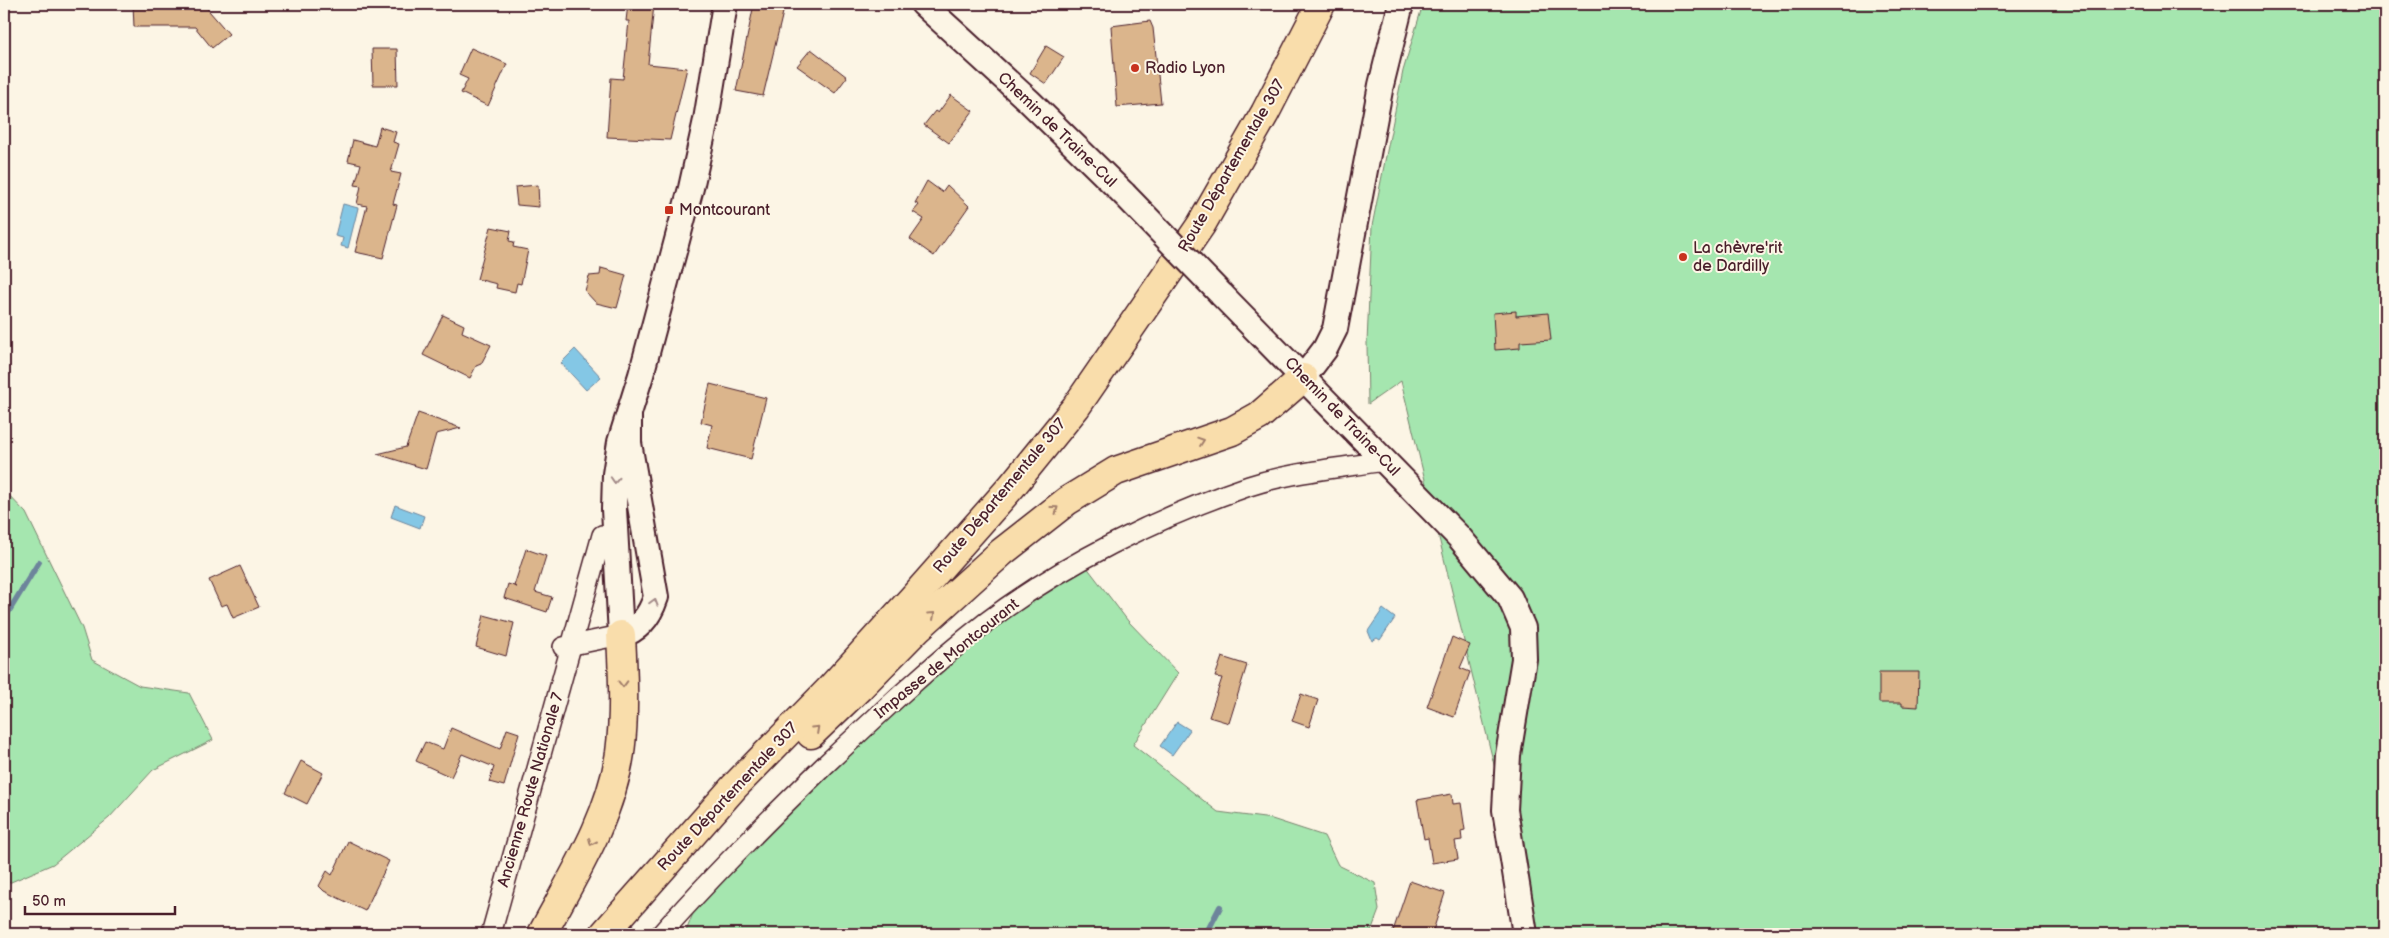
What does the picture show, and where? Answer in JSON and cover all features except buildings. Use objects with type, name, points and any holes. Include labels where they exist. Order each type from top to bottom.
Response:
[{"type":"main road","name":"Route Départementale 307","points":[[605,934],[734,787],[830,690],[913,598],[1012,486],[1076,407],[1201,224],[1265,112],[1321,4]]},
{"type":"main road","points":[[605,934],[860,687],[919,627],[1037,522],[1116,471],[1232,431],[1259,416],[1302,378]]},
{"type":"main road","points":[[542,934],[590,846],[602,818],[620,755],[624,689],[622,635]]},
{"type":"street","points":[[622,635],[614,509],[615,474],[620,442],[691,188],[706,120],[725,4]]},
{"type":"street","name":"Chemin de Traine-Cul","points":[[923,4],[1029,101],[1124,194],[1302,378],[1448,525],[1493,575],[1510,598],[1523,628],[1524,659],[1508,755],[1505,810],[1525,934]]},
{"type":"street","points":[[1302,378],[1326,349],[1335,329],[1381,85],[1401,4]]},
{"type":"street","points":[[567,646],[632,632],[652,610],[656,597],[629,443],[628,416]]},
{"type":"street","name":"Impasse de Montcourant","points":[[661,934],[704,885],[869,724],[986,623],[1032,590],[1124,540],[1179,514],[1250,486],[1320,471],[1384,461]]},
{"type":"street","name":"Ancienne Route Nationale 7","points":[[491,934],[567,646],[602,536]]},
{"type":"green space","points":[[1423,4],[2385,4],[2385,934],[1535,934],[1401,381],[1368,404],[1367,343],[1372,226],[1403,71]]},
{"type":"green space","points":[[4,490],[26,513],[82,628],[92,660],[140,686],[189,693],[213,740],[153,770],[109,818],[53,864],[4,885]]},
{"type":"green space","points":[[1083,562],[1128,621],[1178,673],[1133,745],[1218,812],[1272,819],[1324,836],[1338,865],[1375,883],[1379,910],[1370,934],[685,934],[704,885],[955,649]]},
{"type":"water","points":[[343,204],[358,208],[348,248],[341,246],[343,238],[335,236]]},
{"type":"water","points":[[575,349],[601,377],[586,390],[561,363]]},
{"type":"water","points":[[395,505],[424,516],[420,528],[391,517]]},
{"type":"water","points":[[1383,609],[1395,618],[1380,640],[1377,638],[1372,641],[1368,631]]},
{"type":"water","points":[[1177,722],[1190,730],[1172,755],[1160,746]]},
{"type":"waterway","points":[[4,619],[39,562]]},
{"type":"waterway","points":[[1206,934],[1220,907]]},
{"type":"place","name":"Radio Lyon","points":[[1135,68]]},
{"type":"place","name":"Montcourant","points":[[669,210]]},
{"type":"place","name":"La chèvre'rit de Dardilly","points":[[1683,257]]}]
